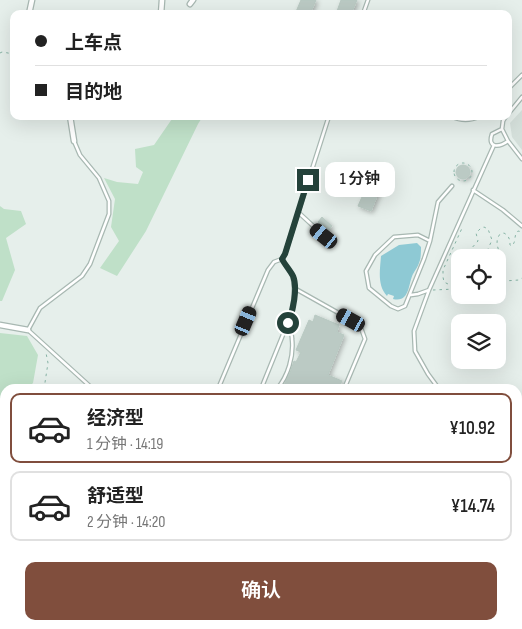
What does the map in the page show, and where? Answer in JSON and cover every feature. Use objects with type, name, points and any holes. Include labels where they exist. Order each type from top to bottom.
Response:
[{"type":"street","points":[[71,120],[74,141]]},
{"type":"street","points":[[0,325],[28,330]]},
{"type":"lane","points":[[512,85],[522,75]]},
{"type":"lane","points":[[512,109],[522,97]]},
{"type":"lane","points":[[220,384],[268,270],[274,262],[282,259],[285,254],[328,120]]},
{"type":"lane","points":[[504,120],[502,128],[508,141],[522,159]]},
{"type":"lane","points":[[435,384],[415,351],[414,331],[429,290],[494,145],[491,138],[492,134],[502,128]]},
{"type":"lane","points":[[74,141],[80,155],[98,178],[108,201],[109,214],[90,264],[82,276],[40,308],[28,330],[88,384]]},
{"type":"lane","points":[[494,145],[500,146],[508,141]]},
{"type":"lane","points":[[430,241],[418,235],[394,237],[374,255],[366,271],[369,288],[391,306],[398,309],[405,306],[430,241],[438,202],[452,186]]},
{"type":"lane","points":[[473,190],[503,210],[522,226]]},
{"type":"lane","points":[[298,212],[324,236]]},
{"type":"lane","points":[[263,384],[293,310],[294,277],[282,259]]},
{"type":"lane","points":[[294,288],[351,320],[361,328],[365,339],[346,384]]},
{"type":"lane","points":[[410,295],[429,290]]},
{"type":"lane","points":[[281,384],[292,353],[292,338],[288,323]]},
{"type":"path","points":[[458,164],[467,164],[471,168],[472,174],[469,179],[463,182],[460,181],[454,175],[454,169],[458,164]]},
{"type":"path","points":[[453,249],[463,226]]},
{"type":"path","points":[[471,249],[478,240],[476,233],[484,227],[488,229],[492,240],[488,249]]},
{"type":"path","points":[[498,249],[497,238],[500,234],[504,233],[510,238],[511,246],[514,245],[518,230],[522,232]]},
{"type":"path","points":[[451,252],[443,270],[444,282],[451,283]]},
{"type":"path","points":[[506,282],[522,278]]},
{"type":"path","points":[[429,290],[451,290]]},
{"type":"path","points":[[45,345],[48,363],[45,384]]},
{"type":"shaded area","points":[[522,110],[522,150],[512,137],[510,123]]},
{"type":"green space","points":[[171,120],[200,120],[146,231],[117,276],[100,268],[119,241],[111,227],[115,199],[104,178],[117,182],[138,184],[143,172],[136,167],[135,149],[154,145]]},
{"type":"green space","points":[[0,206],[4,209],[21,211],[26,224],[6,238],[15,270],[2,301],[0,301]]},
{"type":"green space","points":[[0,333],[27,336],[38,355],[33,383],[0,384]]},
{"type":"water","points":[[417,243],[421,247],[420,260],[413,274],[408,292],[403,298],[393,299],[394,296],[388,294],[387,296],[382,287],[380,277],[381,256],[399,245]]},
{"type":"building","points":[[301,0],[316,0],[312,10],[297,10]]},
{"type":"building","points":[[341,0],[357,0],[353,10],[337,10]]},
{"type":"building","points":[[460,165],[466,165],[470,172],[466,179],[460,179],[456,175],[456,169]]},
{"type":"building","points":[[369,181],[381,186],[371,211],[358,206]]},
{"type":"building","points":[[322,217],[332,226],[329,230],[318,222]]},
{"type":"building","points":[[315,315],[339,325],[337,332],[344,335],[328,375],[342,381],[340,384],[284,384],[294,361],[296,362],[301,352],[296,350],[309,320],[313,322]]},
{"type":"route","points":[[288,323],[293,310],[294,277],[282,259],[308,180]]}]
